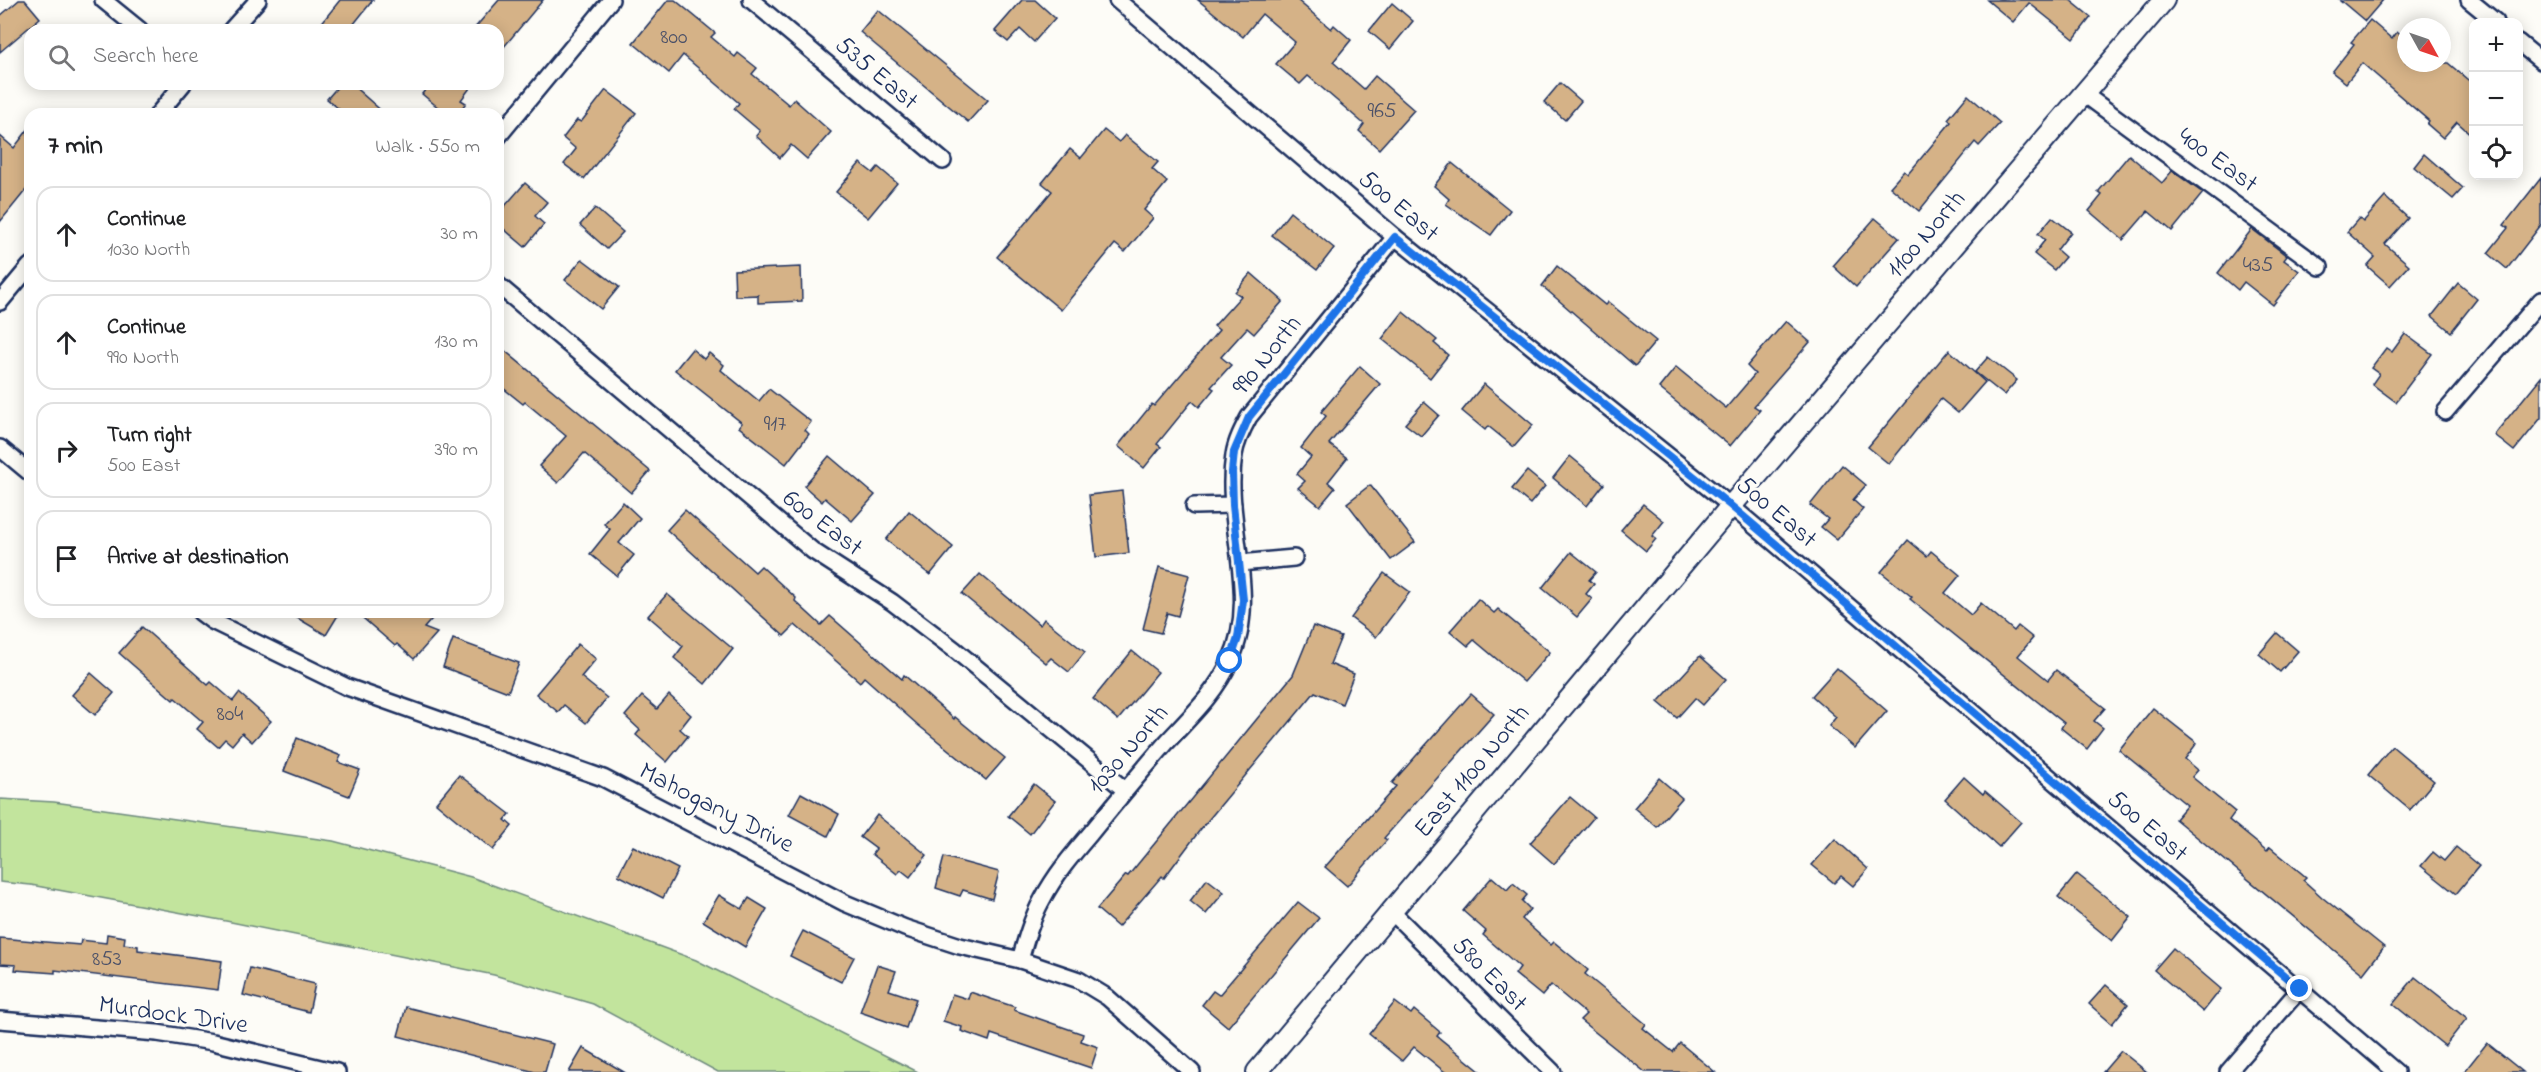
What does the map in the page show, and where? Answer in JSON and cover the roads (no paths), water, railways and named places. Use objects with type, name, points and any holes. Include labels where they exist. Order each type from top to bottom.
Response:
[{"type":"street","points":[[103,0],[133,24]]},
{"type":"street","points":[[236,24],[258,0]]},
{"type":"street","points":[[504,130],[611,0]]},
{"type":"street","name":"535 East","points":[[751,0],[943,161]]},
{"type":"street","name":"1100 North","points":[[1731,506],[2164,0]]},
{"type":"street","points":[[2469,0],[2491,18]]},
{"type":"street","name":"500 East","points":[[1121,2],[1395,237],[1731,506],[2396,1072]]},
{"type":"street","points":[[2523,46],[2541,61]]},
{"type":"street","points":[[163,108],[178,90]]},
{"type":"street","name":"400 East","points":[[2084,94],[2320,267]]},
{"type":"street","name":"990 North","points":[[1240,563],[1233,505],[1234,452],[1249,417],[1395,237]]},
{"type":"street","points":[[0,302],[24,273]]},
{"type":"street","name":"600 East","points":[[504,290],[813,551],[901,609],[1125,790]]},
{"type":"street","points":[[2445,412],[2541,300]]},
{"type":"street","points":[[0,448],[24,468]]},
{"type":"street","points":[[1194,506],[1233,505]]},
{"type":"street","name":"East 1100 North","points":[[1257,1072],[1731,506]]},
{"type":"street","points":[[1240,563],[1294,558]]},
{"type":"street","name":"1030 North","points":[[1020,960],[1041,902],[1055,877],[1125,790],[1206,699],[1230,661],[1242,616],[1240,563]]},
{"type":"street","name":"Mahogany Drive","points":[[208,618],[347,687],[603,778],[865,912],[960,946],[1020,960],[1079,980],[1107,997],[1192,1072]]},
{"type":"street","name":"580 East","points":[[1392,912],[1553,1072]]},
{"type":"street","points":[[2228,1072],[2300,989]]},
{"type":"street","name":"Murdock Drive","points":[[0,1020],[157,1033],[213,1042],[337,1072]]}]
